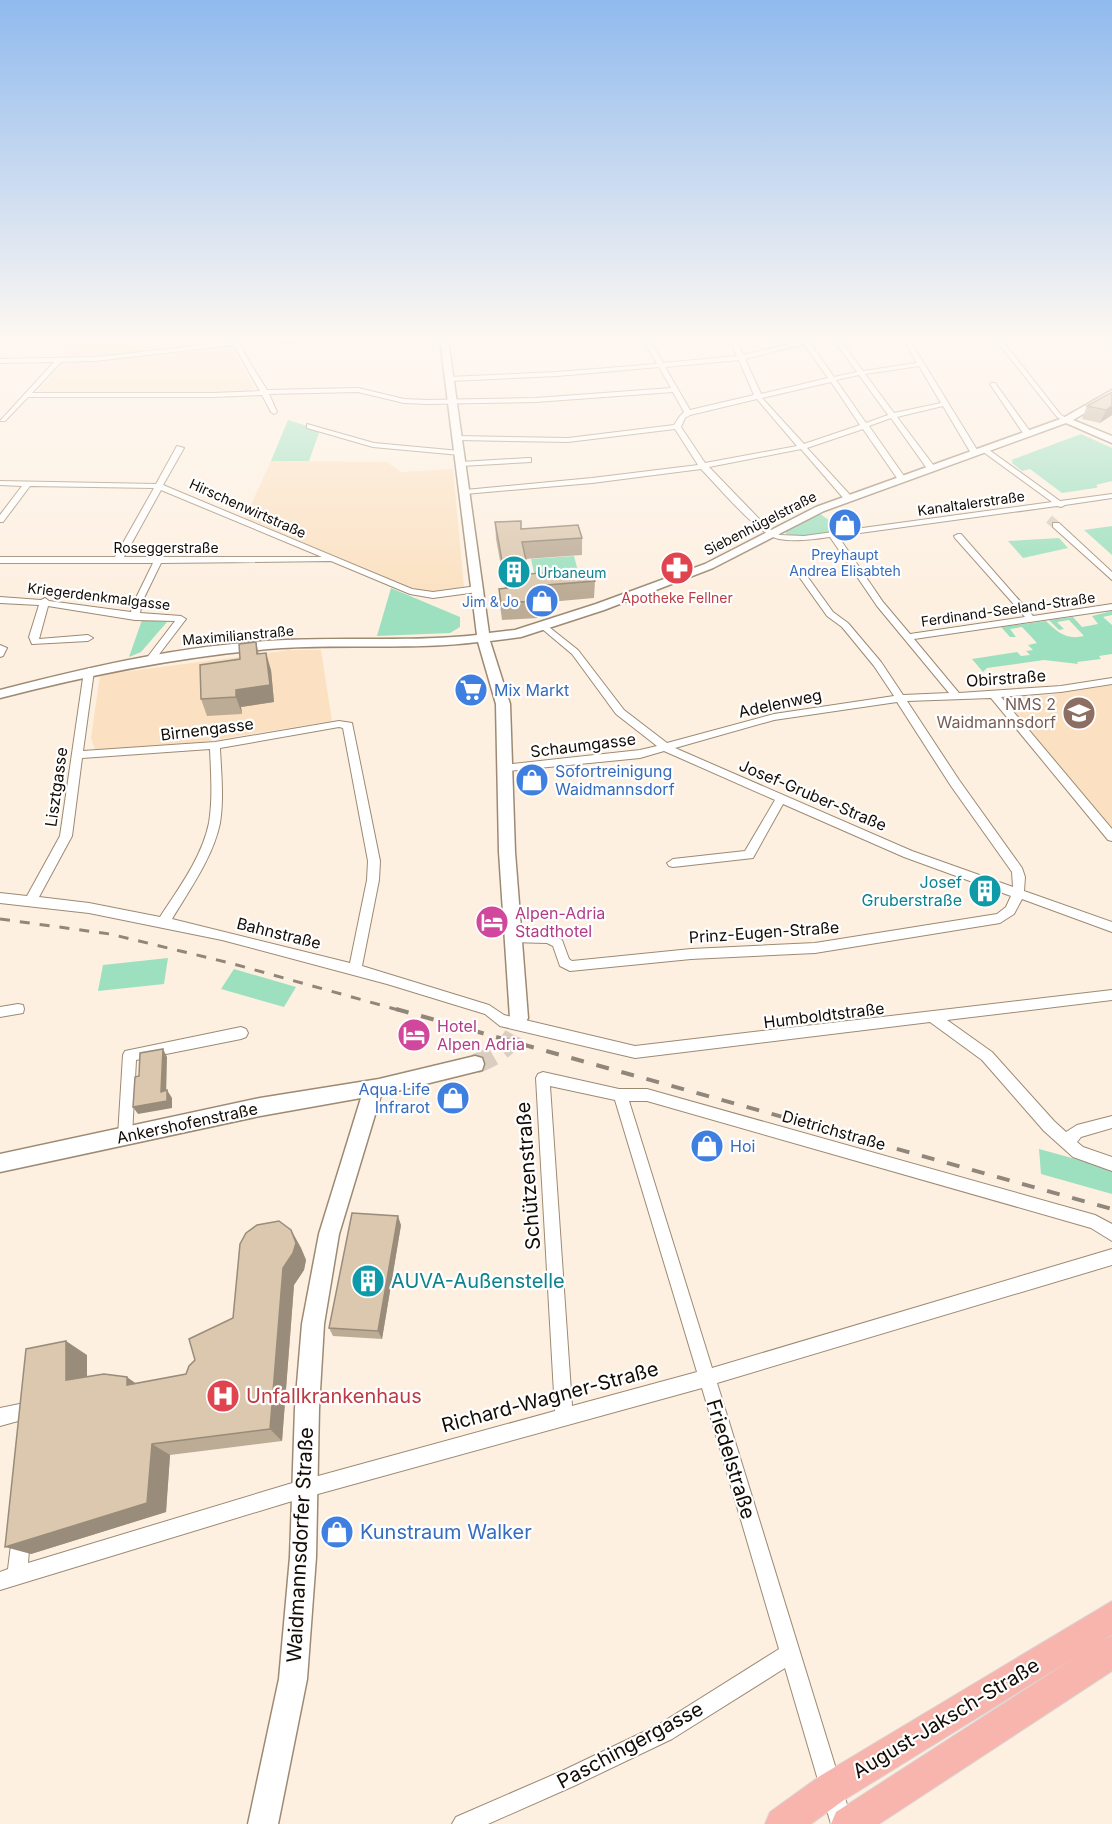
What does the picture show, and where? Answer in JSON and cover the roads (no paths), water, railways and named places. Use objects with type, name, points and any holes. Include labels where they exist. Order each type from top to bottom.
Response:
[{"type":"main road","name":"August-Jaksch-Straße","points":[[782,1824],[832,1788],[1112,1617]]},
{"type":"main road","name":"August-Jaksch-Straße","points":[[848,1824],[1112,1652]]},
{"type":"street","points":[[456,424],[483,639],[501,692],[519,1018]]},
{"type":"street","points":[[782,424],[848,498]]},
{"type":"street","points":[[899,424],[932,468]]},
{"type":"street","points":[[957,424],[975,453]]},
{"type":"street","points":[[1021,424],[1028,434]]},
{"type":"street","name":"Siebenhügelstraße","points":[[483,639],[544,626],[709,566],[800,518],[848,498],[1055,424]]},
{"type":"street","points":[[1075,424],[1112,440]]},
{"type":"street","points":[[465,492],[583,482],[703,466],[802,447],[865,425],[902,478]]},
{"type":"street","points":[[310,426],[373,445],[460,459],[528,460]]},
{"type":"street","points":[[458,438],[568,440],[677,427]]},
{"type":"street","points":[[677,427],[703,466],[734,501],[771,534]]},
{"type":"street","points":[[118,560],[180,448]]},
{"type":"street","points":[[985,449],[1061,505]]},
{"type":"street","name":"Hirschenwirtstraße","points":[[0,483],[158,486],[332,560],[421,594],[447,594],[477,589]]},
{"type":"street","points":[[0,520],[28,483]]},
{"type":"street","name":"Kanaltalerstraße","points":[[771,534],[797,539],[833,535],[1040,511],[1112,496]]},
{"type":"street","points":[[1056,525],[1112,577]]},
{"type":"street","points":[[833,535],[880,604],[956,696]]},
{"type":"street","points":[[958,536],[1032,620]]},
{"type":"street","name":"Roseggerstraße","points":[[0,560],[332,560]]},
{"type":"street","points":[[135,617],[138,602],[158,560]]},
{"type":"street","points":[[804,578],[830,614],[845,625],[878,664],[902,698],[955,783],[1018,871],[1020,877],[1017,893]]},
{"type":"street","name":"Kriegerdenkmalgasse","points":[[0,600],[45,601],[135,617],[181,619],[151,659]]},
{"type":"street","points":[[45,601],[34,637],[35,642],[88,638]]},
{"type":"street","name":"Ferdinand-Seeland-Straße","points":[[907,637],[1112,607]]},
{"type":"street","name":"Josef-Gruber-Straße","points":[[544,626],[576,652],[620,712],[666,748],[780,800],[908,854],[1112,927]]},
{"type":"street","name":"Maximilianstraße","points":[[0,694],[89,671],[151,659],[266,645],[483,639]]},
{"type":"street","name":"Lisztgasse","points":[[31,900],[66,837],[89,671]]},
{"type":"street","name":"Obirstraße","points":[[902,698],[994,695],[1112,681]]},
{"type":"street","points":[[994,695],[1112,837]]},
{"type":"street","name":"Adelenweg","points":[[666,748],[774,717],[902,698]]},
{"type":"street","name":"Birnengasse","points":[[78,755],[215,745],[339,724],[350,727],[374,861],[374,880],[355,969]]},
{"type":"street","points":[[164,921],[194,873],[214,826],[217,800],[215,745]]},
{"type":"street","name":"Schaumgasse","points":[[504,769],[640,754],[666,748]]},
{"type":"street","points":[[673,863],[749,855],[780,800]]},
{"type":"street","name":"Prinz-Eugen-Straße","points":[[514,939],[549,938],[558,943],[564,962],[570,966],[691,954],[815,948],[1000,918],[1011,911],[1017,893]]},
{"type":"street","name":"Bahnstraße","points":[[0,898],[31,900],[164,921],[355,969],[489,1010],[500,1020],[542,1032]]},
{"type":"street","name":"Humboldtstraße","points":[[542,1032],[635,1052],[1112,995]]},
{"type":"street","points":[[0,1012],[18,1008]]},
{"type":"street","points":[[934,1018],[987,1056],[1077,1152],[1112,1164]]},
{"type":"street","points":[[124,1136],[130,1055],[241,1033]]},
{"type":"street","points":[[374,1088],[475,1064]]},
{"type":"street","name":"Dietrichstraße","points":[[543,1078],[619,1095],[647,1095],[1095,1222],[1112,1233]]},
{"type":"street","name":"Schützenstraße","points":[[543,1078],[564,1416]]},
{"type":"street","name":"Ankershofenstraße","points":[[0,1162],[271,1105],[374,1088]]},
{"type":"street","name":"Waidmannsdorfer Straße","points":[[263,1824],[293,1679],[299,1614],[306,1488],[307,1408],[314,1324],[327,1245],[374,1088]]},
{"type":"street","name":"Friedelstraße","points":[[619,1095],[625,1107],[842,1824]]},
{"type":"street","points":[[1066,1142],[1077,1132],[1112,1122]]},
{"type":"street","name":"Richard-Wagner-Straße","points":[[8,1578],[306,1488],[706,1378],[1112,1257]]},
{"type":"street","points":[[0,1417],[34,1409],[32,1432]]},
{"type":"street","points":[[8,1578],[23,1524]]},
{"type":"street","name":"Paschingergasse","points":[[463,1824],[569,1778],[664,1732],[791,1653]]},
{"type":"tunnel","points":[[1049,519],[1056,525]]},
{"type":"tunnel","points":[[475,1064],[491,1057],[510,1042],[519,1018]]},
{"type":"railway","points":[[0,919],[110,934],[230,963],[402,1011]]},
{"type":"railway","points":[[396,1009],[1112,1209]]},
{"type":"place","name":"Preyhaupt Andrea Elisabteh","points":[[845,525]]},
{"type":"place","name":"Apotheke Fellner","points":[[677,568]]},
{"type":"place","name":"Urbaneum","points":[[514,572]]},
{"type":"place","name":"Jim & Jo","points":[[542,601]]},
{"type":"place","name":"Mix Markt","points":[[471,690]]},
{"type":"place","name":"NMS 2 Waidmannsdorf","points":[[1079,713]]},
{"type":"place","name":"Sofortreinigung Waidmannsdorf","points":[[532,780]]},
{"type":"place","name":"Josef Gruberstraße","points":[[985,891]]},
{"type":"place","name":"Alpen-Adria Stadthotel","points":[[492,922]]},
{"type":"place","name":"Hotel Alpen Adria","points":[[414,1035]]},
{"type":"place","name":"Aqua Life Infrarot","points":[[453,1098]]},
{"type":"place","name":"Hoi","points":[[707,1146]]},
{"type":"place","name":"AUVA-Außenstelle","points":[[368,1281]]},
{"type":"place","name":"Unfallkrankenhaus","points":[[223,1396]]},
{"type":"place","name":"Kunstraum Walker","points":[[337,1532]]}]
